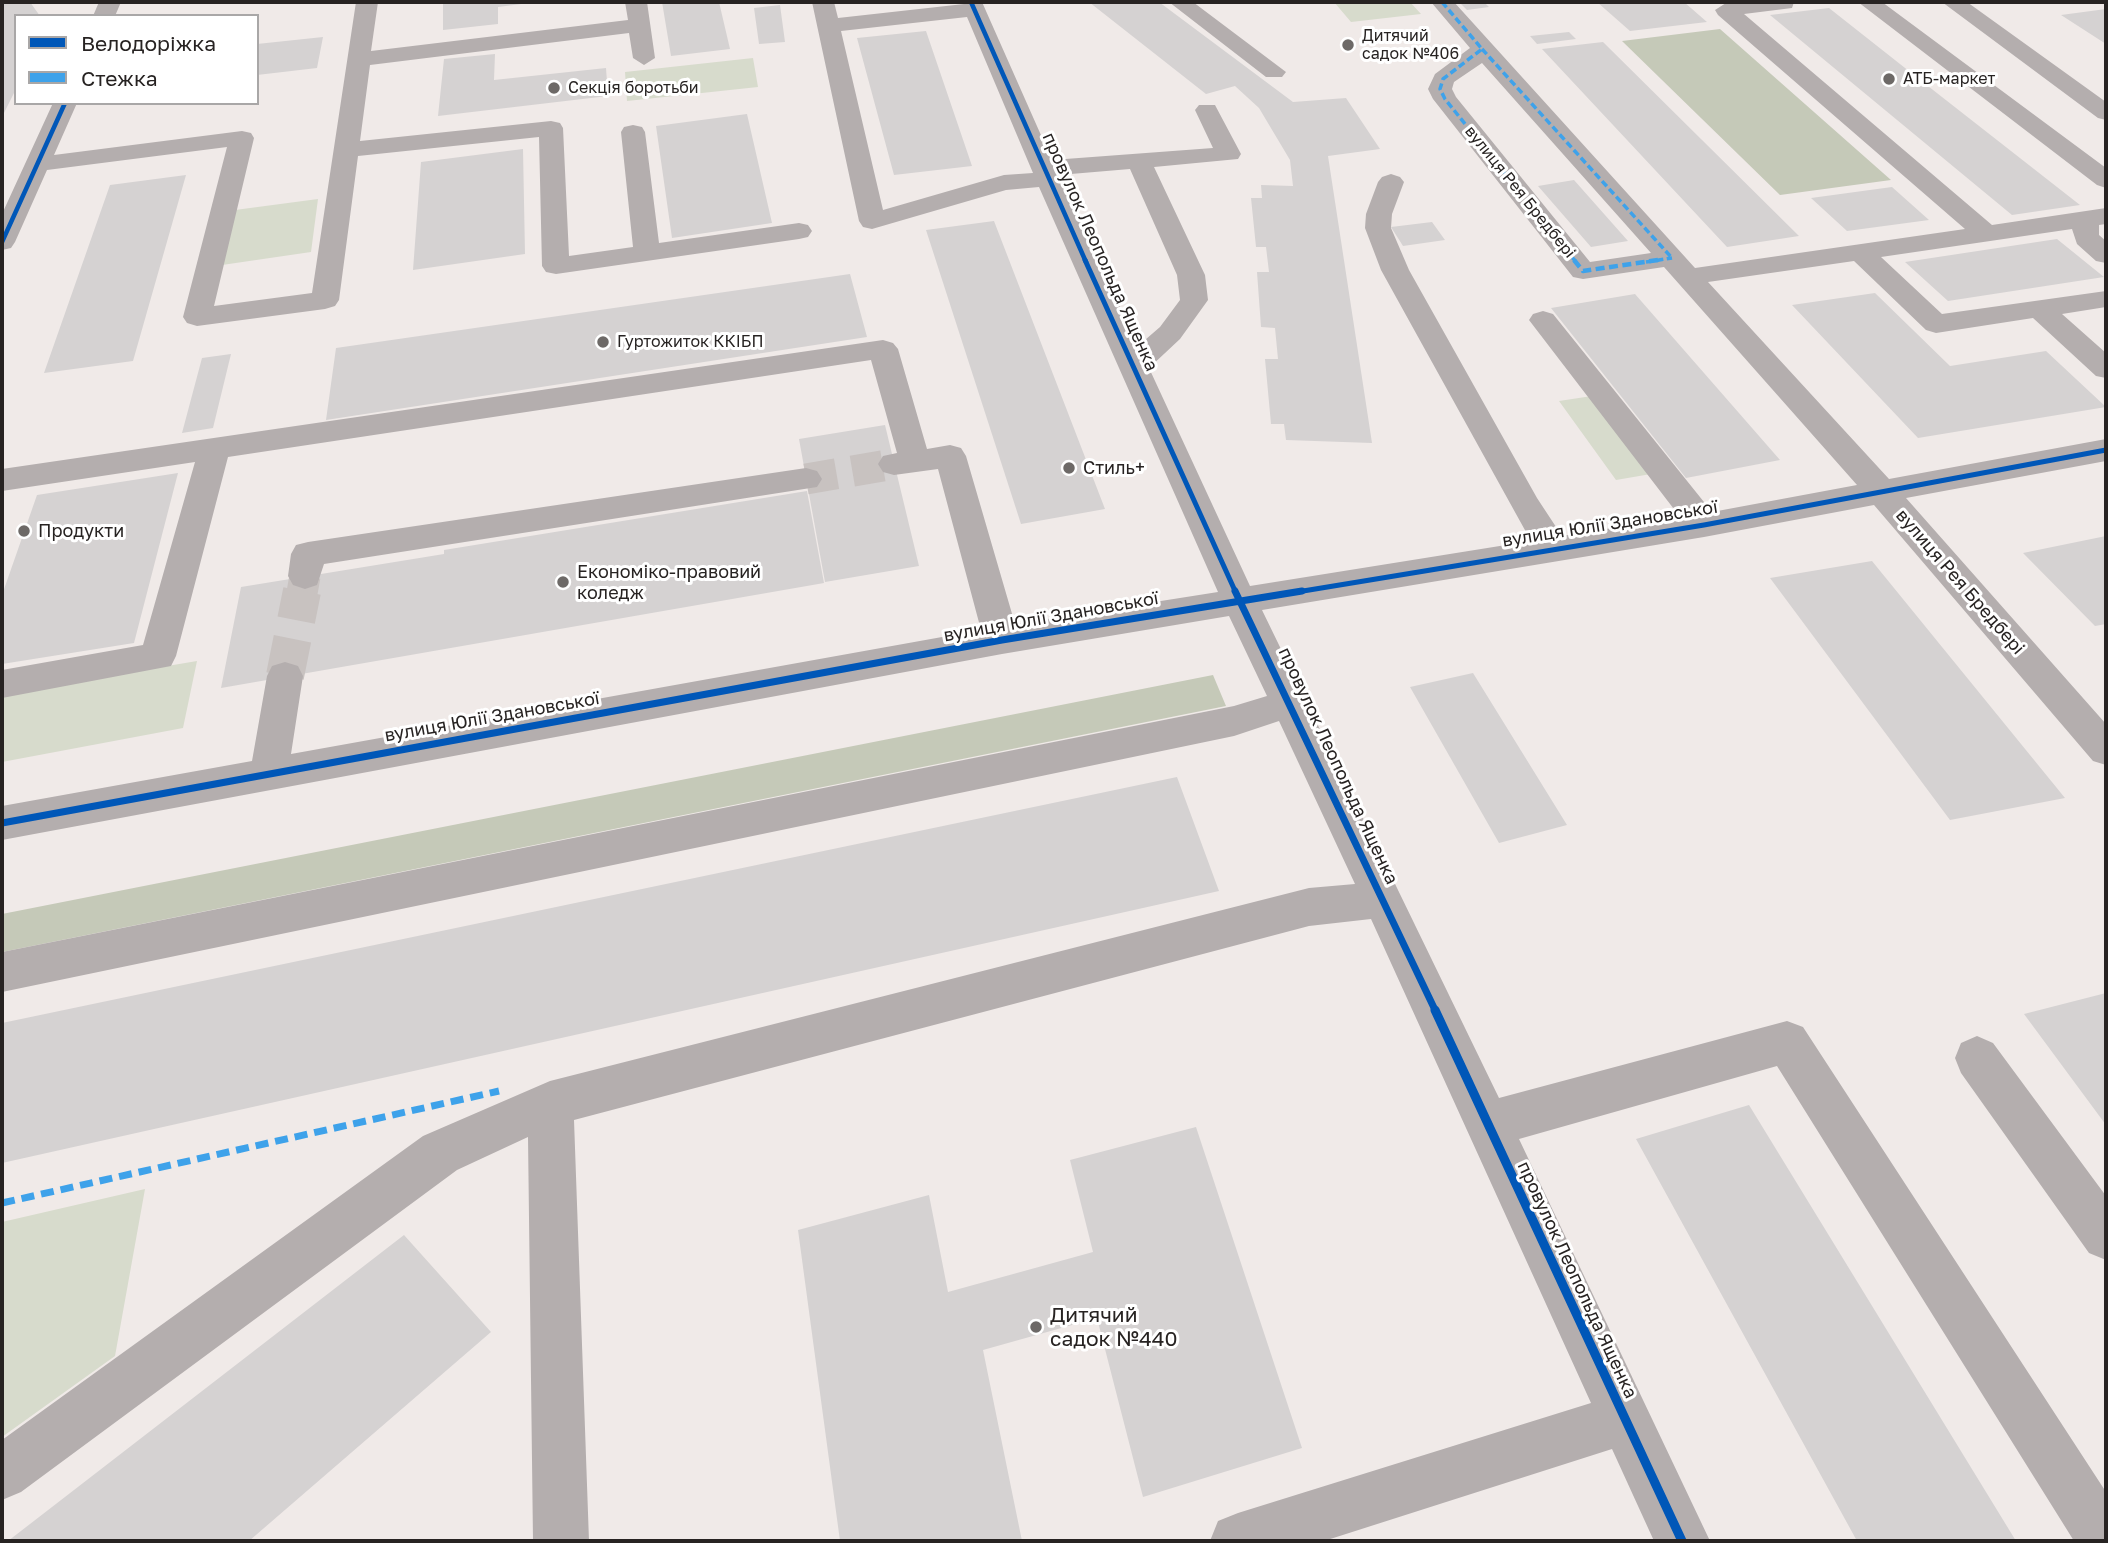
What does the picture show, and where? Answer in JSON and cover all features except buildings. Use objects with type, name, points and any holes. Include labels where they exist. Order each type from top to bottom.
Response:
[{"type":"street","points":[[38,164],[242,138],[197,317],[325,300],[368,2]]},
{"type":"street","points":[[636,2],[644,58]]},
{"type":"street","points":[[1180,2],[1274,72]]},
{"type":"street","name":"вулиця Рея Бредбері","points":[[1442,2],[2106,750]]},
{"type":"street","points":[[1788,2],[1726,10],[1987,234]]},
{"type":"street","points":[[1869,2],[2106,180]]},
{"type":"street","points":[[1956,4],[1987,2]]},
{"type":"street","points":[[1956,4],[2106,113]]},
{"type":"street","points":[[973,6],[826,14],[872,221],[1004,183],[1047,174],[1139,161],[1229,154],[1207,110]]},
{"type":"street","name":"провулок Леопольда Ященка","points":[[973,6],[1240,600],[1383,899],[1682,1541]]},
{"type":"street","points":[[360,59],[639,25]]},
{"type":"street","name":"вулиця Рея Бредбері","points":[[1482,49],[1475,58],[1443,79],[1440,89],[1445,99],[1583,271],[1680,267]]},
{"type":"street","points":[[2,240],[64,105]]},
{"type":"street","points":[[348,150],[551,128],[556,266],[799,232]]},
{"type":"street","points":[[633,132],[648,253]]},
{"type":"street","points":[[1133,366],[1188,311],[1194,300],[1195,287],[1139,161]]},
{"type":"street","points":[[1391,182],[1379,214],[1378,228],[1395,270],[1524,504],[1553,550]]},
{"type":"street","points":[[1680,267],[1861,253],[2096,218]]},
{"type":"street","points":[[2096,218],[2086,238],[2106,255]]},
{"type":"street","points":[[1861,253],[1936,324],[2106,299]]},
{"type":"street","points":[[2039,309],[2106,369]]},
{"type":"street","points":[[1543,320],[1704,525]]},
{"type":"street","points":[[2,480],[214,451],[883,349],[905,463],[950,456],[1002,640]]},
{"type":"street","name":"вулиця Юлії Здановської","points":[[2,823],[1002,640],[1704,525],[2106,450]]},
{"type":"street","points":[[2,684],[158,656],[214,451]]},
{"type":"street","points":[[306,576],[308,554],[806,479]]},
{"type":"street","points":[[269,774],[285,676]]},
{"type":"street","points":[[2,972],[1234,721],[1290,704]]},
{"type":"street","points":[[2,1473],[440,1153],[550,1104],[1309,907],[1383,899]]},
{"type":"street","points":[[1486,1125],[1787,1042],[2106,1541]]},
{"type":"street","points":[[1977,1058],[2106,1236]]},
{"type":"street","points":[[550,1104],[561,1541]]},
{"type":"street","points":[[1238,1541],[1624,1419]]},
{"type":"shaded area","points":[[1334,2],[1410,2],[1421,14],[1351,22]]},
{"type":"shaded area","points":[[753,58],[758,87],[627,101],[625,72]]},
{"type":"shaded area","points":[[318,199],[311,252],[222,265],[235,210]]},
{"type":"shaded area","points":[[1592,396],[1651,474],[1616,480],[1559,401]]},
{"type":"shaded area","points":[[197,661],[183,728],[2,762],[2,694]]},
{"type":"shaded area","points":[[145,1189],[115,1356],[2,1437],[2,1222]]},
{"type":"green space","points":[[1720,29],[1891,180],[1780,195],[1622,41]]},
{"type":"green space","points":[[1213,675],[1226,706],[2,952],[2,914]]},
{"type":"tunnel","points":[[806,479],[894,464]]},
{"type":"tunnel","points":[[302,593],[305,576]]},
{"type":"tunnel","points":[[285,676],[302,591]]},
{"type":"marked path","points":[[1442,2],[1482,49],[1474,58],[1443,79],[1440,89],[1445,99],[1583,271],[1672,258]]},
{"type":"marked path","points":[[1482,49],[1672,258]]},
{"type":"marked path","points":[[2,1203],[499,1091]]},
{"type":"cycle path","points":[[971,2],[1048,179],[1239,600],[1383,899],[1682,1541]]},
{"type":"cycle path","points":[[2,242],[64,105]]},
{"type":"cycle path","points":[[2,823],[1002,640],[1704,525],[2106,450]]},
{"type":"place","name":"Дитячий садок №406","points":[[1348,45]]},
{"type":"place","name":"АТБ-маркет","points":[[1889,79]]},
{"type":"place","name":"Секція боротьби","points":[[554,88]]},
{"type":"place","name":"Гуртожиток ККІБП","points":[[603,342]]},
{"type":"place","name":"Стиль+","points":[[1069,468]]},
{"type":"place","name":"Продукти","points":[[24,531]]},
{"type":"place","name":"Економіко-правовий коледж","points":[[563,582]]},
{"type":"place","name":"Дитячий садок №440","points":[[1036,1327]]}]
